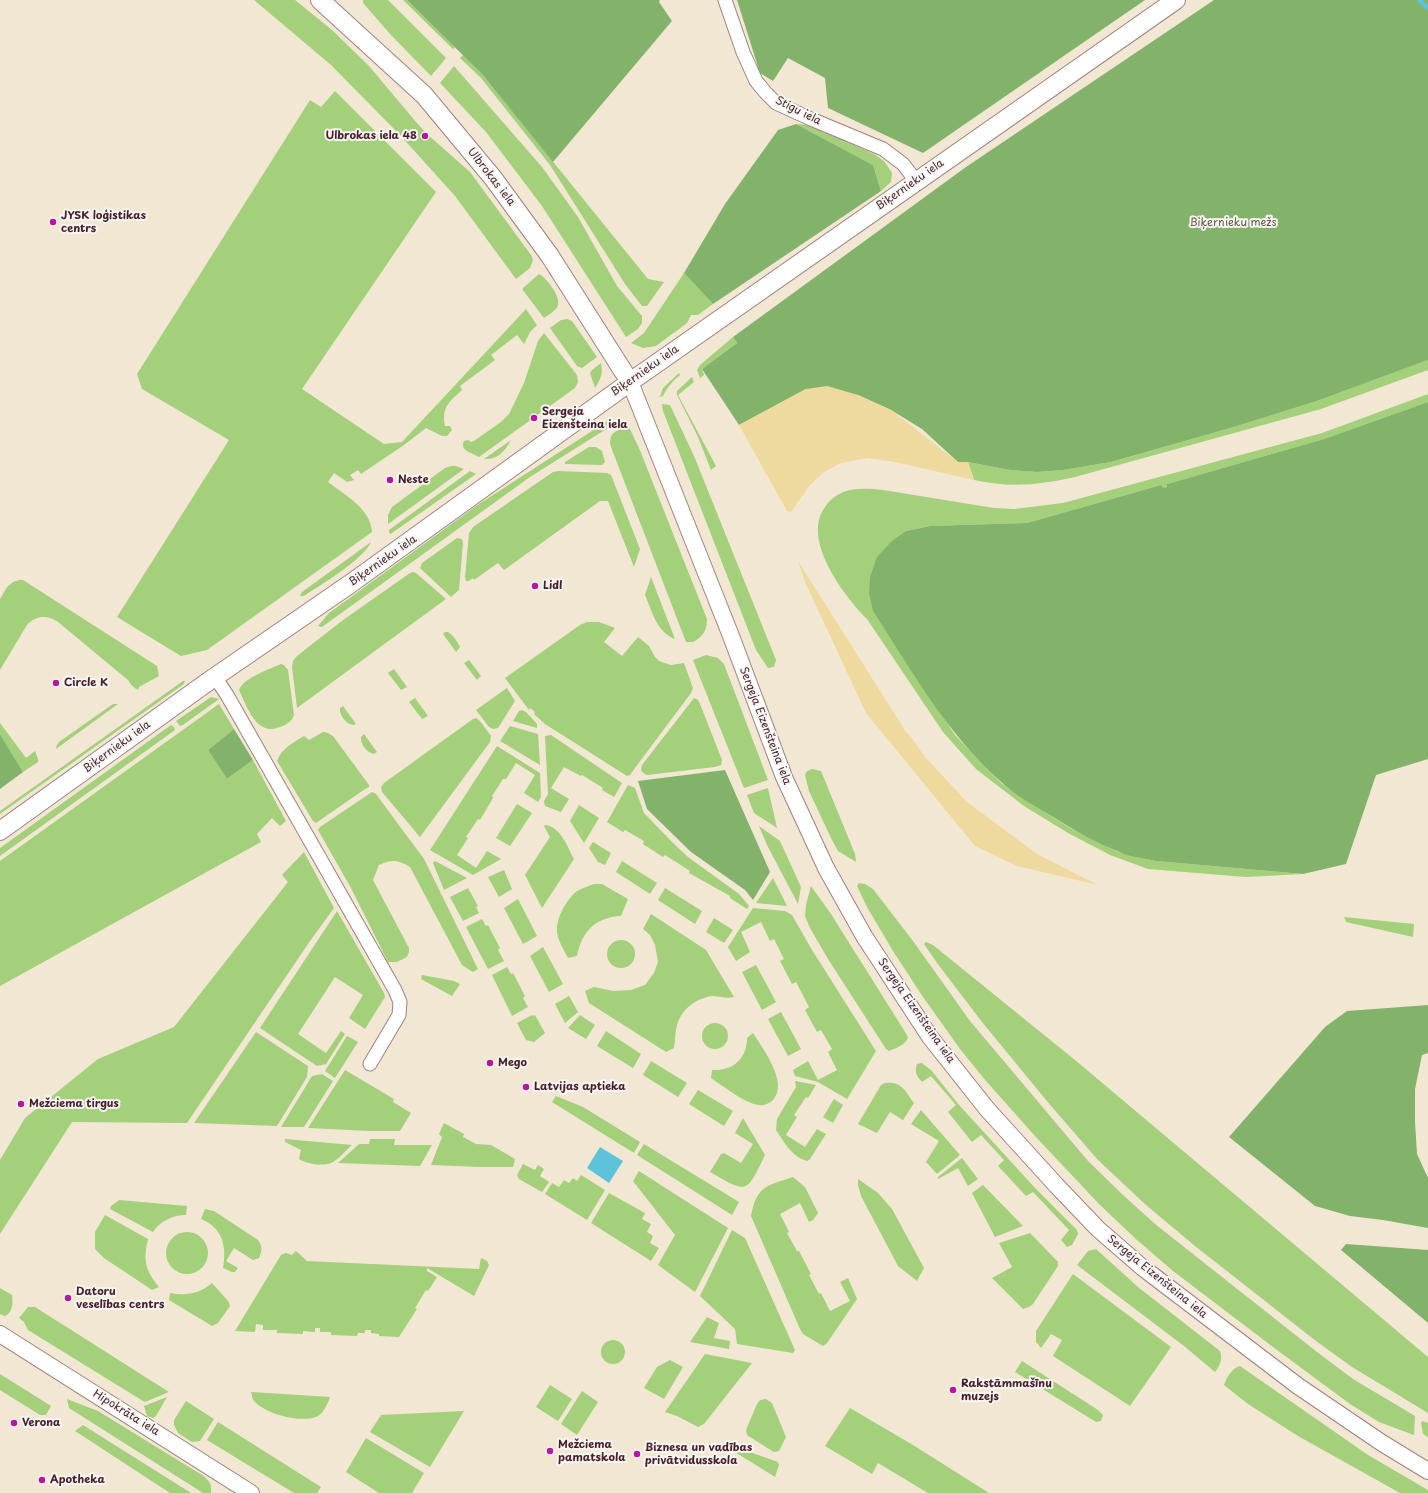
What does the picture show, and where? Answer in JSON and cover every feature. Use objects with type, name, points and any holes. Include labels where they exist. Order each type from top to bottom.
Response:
[{"type":"main road","name":"Ulbrokas iela","points":[[320,0],[424,95],[493,178],[550,256],[630,382]]},
{"type":"main road","name":"Biķernieku iela","points":[[0,831],[215,677],[350,584],[630,382],[1176,0]]},
{"type":"street","name":"Stigu iela","points":[[726,0],[743,52],[756,81],[766,93],[776,102],[811,119],[883,149],[903,164],[916,181]]},
{"type":"street","name":"Sergeja Eizenšteina iela","points":[[630,382],[728,629],[784,777],[826,868],[864,936],[930,1037],[987,1108],[1056,1185],[1098,1229],[1143,1268],[1298,1386],[1382,1443],[1428,1471]]},
{"type":"street","points":[[215,677],[227,695],[395,990],[400,1002],[399,1015],[370,1064]]},
{"type":"street","name":"Hipokrāta iela","points":[[0,1334],[252,1493]]},
{"type":"green space","points":[[254,0],[295,0],[332,30],[369,66],[427,134],[470,172],[531,255],[533,260],[530,268],[516,279],[455,196],[400,135],[331,65]]},
{"type":"green space","points":[[363,0],[388,0],[446,58],[431,76],[391,35],[363,3]]},
{"type":"green space","points":[[403,0],[407,0],[455,47],[453,49]]},
{"type":"green space","points":[[407,0],[660,0],[659,2],[672,21],[553,162],[482,74]]},
{"type":"green space","points":[[737,0],[1145,0],[923,153],[828,108],[825,78],[788,58],[773,81],[760,73]]},
{"type":"green space","name":"Biķernieku mežs","points":[[1214,0],[1428,0],[1428,360],[1317,401],[1234,427],[1111,462],[1063,470],[1037,472],[1010,470],[968,462],[958,462],[922,429],[891,410],[858,395],[806,389],[739,425],[702,369],[737,343],[733,337],[966,167]]},
{"type":"green space","points":[[463,55],[482,74],[648,279],[664,282],[647,306],[642,306],[625,284],[550,165],[481,78],[460,58]]},
{"type":"green space","points":[[454,66],[542,167],[578,217],[617,286],[642,316],[642,323],[638,329],[626,337],[542,206],[486,132],[440,83]]},
{"type":"green space","points":[[335,91],[436,192],[302,389],[384,444],[402,442],[526,309],[537,325],[530,332],[524,344],[517,335],[491,355],[495,360],[460,386],[462,390],[450,401],[445,409],[445,426],[450,426],[452,430],[447,436],[442,436],[426,428],[361,474],[358,470],[350,475],[354,480],[347,482],[334,473],[328,482],[356,503],[367,516],[371,524],[372,532],[207,650],[181,656],[117,617],[229,440],[142,389],[137,374],[310,100],[321,107]]},
{"type":"green space","points":[[796,124],[809,125],[874,154],[884,161],[892,173],[891,182],[881,191],[873,165]]},
{"type":"green space","points":[[796,124],[873,165],[881,191],[713,304],[684,273],[725,204],[778,130]]},
{"type":"green space","points":[[684,273],[713,304],[698,315],[691,315],[687,323],[656,346],[643,348],[631,343],[644,333]]},
{"type":"green space","points":[[539,274],[555,292],[558,301],[556,309],[544,318],[522,289]]},
{"type":"green space","points":[[567,319],[572,321],[597,357],[582,368],[577,366],[550,328],[561,320]]},
{"type":"green space","points":[[544,333],[577,375],[578,382],[575,388],[479,457],[467,451],[463,447],[464,441],[474,441],[501,422],[509,414],[524,383],[538,341]]},
{"type":"green space","points":[[733,337],[737,343],[702,369],[704,375],[700,378],[697,370],[700,365]]},
{"type":"green space","points":[[1428,360],[1428,370],[1321,409],[1075,477],[1037,484],[1000,484],[974,480],[968,462],[1010,470],[1037,472],[1063,470],[1111,462],[1234,427],[1317,401]]},
{"type":"green space","points":[[601,363],[601,376],[595,388],[590,373]]},
{"type":"green space","points":[[679,373],[680,375],[670,384],[663,396],[660,397],[663,388]]},
{"type":"green space","points":[[692,377],[694,382],[678,395],[716,466],[711,470],[698,437],[677,395],[677,391]]},
{"type":"green space","points":[[1428,394],[1428,402],[1324,439],[1167,484],[1167,487],[1162,489],[1161,485],[1027,523],[930,526],[906,531],[936,707],[955,735],[1001,783],[1070,828],[1118,852],[1156,861],[1303,874],[1246,877],[1148,869],[1110,855],[1068,833],[1024,806],[976,769],[943,732],[867,619],[837,582],[828,566],[818,535],[819,520],[825,507],[836,496],[854,489],[883,490],[994,508],[1014,509],[1063,503],[1322,433]]},
{"type":"green space","points":[[1428,402],[1428,759],[1376,775],[1346,864],[1303,874],[1156,861],[1122,853],[1087,837],[1035,807],[1007,787],[981,763],[963,743],[931,701],[873,611],[869,593],[870,577],[877,557],[892,541],[906,531],[930,526],[1027,523],[1161,485],[1163,488],[1167,487],[1167,484],[1324,439]]},
{"type":"green space","points":[[662,404],[670,405],[694,456],[776,660],[774,667],[768,668],[756,650],[663,411]]},
{"type":"green space","points":[[609,420],[610,424],[608,428],[530,477],[322,627],[318,626],[329,613],[479,504]]},
{"type":"green space","points":[[628,425],[639,448],[707,619],[704,633],[693,642],[686,642],[611,447],[610,442],[612,435]]},
{"type":"green space","points":[[511,440],[500,454],[493,458],[484,459]]},
{"type":"green space","points":[[589,447],[596,447],[602,451],[605,462],[602,465],[565,464],[565,462]]},
{"type":"green space","points":[[451,466],[464,469],[388,524],[388,515],[392,507],[445,468]]},
{"type":"green space","points":[[470,471],[476,474],[390,534],[389,530]]},
{"type":"green space","points":[[553,472],[607,473],[611,475],[640,549],[634,567],[608,501],[600,501],[504,570],[498,563],[474,580],[473,578],[466,581],[465,577],[469,533],[473,527]]},
{"type":"green space","points":[[457,538],[462,539],[463,543],[459,590],[451,597],[420,568],[422,563]]},
{"type":"green space","points":[[371,542],[367,549],[351,564],[304,596],[300,596],[302,592]]},
{"type":"green space","points":[[413,572],[446,599],[297,708],[292,667],[293,661],[297,656],[343,620]]},
{"type":"green space","points":[[651,577],[675,639],[659,627],[645,595]]},
{"type":"green space","points":[[23,580],[157,666],[159,676],[139,687],[138,690],[58,622],[46,617],[34,619],[27,625],[0,670],[0,599],[7,587],[13,582]]},
{"type":"green space","points":[[587,622],[599,622],[615,628],[604,642],[622,656],[638,637],[649,646],[659,661],[671,665],[684,663],[693,688],[691,693],[630,775],[627,776],[545,724],[534,714],[535,712],[530,708],[529,710],[505,678],[580,625]]},
{"type":"green space","points":[[445,632],[452,635],[459,645],[460,647],[456,652],[443,634]]},
{"type":"green space","points":[[706,655],[718,658],[724,664],[768,780],[744,788],[693,660]]},
{"type":"green space","points":[[469,660],[481,676],[477,680],[464,663]]},
{"type":"green space","points":[[281,664],[288,670],[294,715],[287,724],[272,729],[265,728],[259,724],[249,711],[239,690],[251,678]]},
{"type":"green space","points":[[394,669],[407,687],[401,690],[388,673]]},
{"type":"green space","points":[[185,681],[184,684],[0,814],[0,811]]},
{"type":"green space","points":[[507,688],[515,701],[498,728],[493,729],[489,727],[476,710]]},
{"type":"green space","points":[[211,697],[219,699],[180,726],[176,721]]},
{"type":"green space","points":[[415,698],[428,716],[422,719],[409,702]]},
{"type":"green space","points":[[694,698],[698,700],[700,704],[722,760],[721,765],[647,775],[643,773],[641,770],[642,765]]},
{"type":"green space","points":[[113,704],[118,704],[56,749],[59,742]]},
{"type":"green space","points":[[219,704],[234,729],[208,750],[227,779],[253,760],[286,821],[280,826],[272,818],[257,834],[261,842],[0,986],[0,861]]},
{"type":"green space","points":[[343,706],[356,724],[350,724],[344,719],[340,711],[340,708]]},
{"type":"green space","points":[[522,710],[526,712],[537,724],[537,728],[513,721],[519,711]]},
{"type":"green space","points":[[476,718],[491,736],[490,742],[420,837],[382,792],[381,787],[384,783]]},
{"type":"green space","points":[[0,723],[26,758],[35,751],[38,762],[23,772],[0,734]]},
{"type":"green space","points":[[171,725],[175,730],[0,856],[0,848]]},
{"type":"green space","points":[[510,726],[538,734],[540,765],[500,741]]},
{"type":"green space","points":[[234,729],[253,760],[227,779],[208,750]]},
{"type":"green space","points":[[323,732],[333,736],[369,787],[316,823],[313,821],[277,761],[279,756],[288,746],[304,736],[309,740]]},
{"type":"green space","points":[[0,734],[23,772],[0,789]]},
{"type":"green space","points":[[364,734],[377,752],[374,754],[369,752],[363,745],[361,737]]},
{"type":"green space","points":[[551,735],[622,783],[614,797],[582,775],[581,776],[564,767],[551,788],[569,799],[561,812],[545,806],[544,801],[548,794],[545,736]]},
{"type":"green space","points":[[497,746],[540,773],[541,797],[538,802],[524,793],[535,775],[516,763],[506,779],[503,779],[492,796],[493,798],[480,820],[478,819],[466,837],[468,838],[457,855],[476,868],[487,851],[501,859],[473,875],[430,850]]},
{"type":"green space","points":[[812,769],[821,771],[855,854],[856,862],[838,851],[831,838],[809,791],[805,775],[807,771]]},
{"type":"green space","points":[[725,770],[770,872],[753,900],[745,890],[691,852],[647,809],[638,781]]},
{"type":"green space","points":[[628,785],[635,788],[644,813],[688,857],[739,894],[749,906],[747,909],[730,898],[730,896],[689,873],[690,871],[665,855],[663,857],[643,844],[644,841],[625,830],[623,832],[607,822]]},
{"type":"green space","points":[[768,788],[777,828],[754,813],[747,795]]},
{"type":"green space","points":[[372,792],[376,794],[424,859],[478,969],[473,972],[462,965],[410,867],[395,861],[379,865],[373,880],[409,948],[407,957],[397,962],[388,962],[351,888],[318,830],[320,827]]},
{"type":"green space","points":[[517,804],[532,813],[510,846],[496,838]]},
{"type":"green space","points":[[579,805],[599,818],[584,843],[570,821]]},
{"type":"green space","points":[[545,825],[555,829],[559,833],[574,859],[542,908],[525,875],[550,837],[544,826]]},
{"type":"green space","points":[[759,826],[780,841],[801,887],[798,904],[767,845]]},
{"type":"green space","points":[[593,842],[611,853],[605,865],[598,862],[589,848]]},
{"type":"green space","points":[[304,852],[334,908],[187,1123],[72,1122],[0,1234],[0,1160],[25,1118],[98,1059],[174,1027],[288,882],[282,875]]},
{"type":"green space","points":[[435,861],[467,878],[444,890],[433,863]]},
{"type":"green space","points":[[622,861],[657,883],[650,894],[616,872]]},
{"type":"green space","points":[[504,870],[512,889],[499,897],[488,877]]},
{"type":"green space","points":[[773,878],[787,906],[756,903]]},
{"type":"green space","points":[[859,883],[865,884],[873,889],[913,941],[970,1021],[1088,1161],[1155,1224],[1317,1352],[1353,1379],[1415,1416],[1414,1435],[1379,1422],[1350,1404],[1173,1271],[1099,1204],[1035,1136],[986,1081],[960,1049],[893,951],[867,907],[857,886]]},
{"type":"green space","points":[[594,884],[602,884],[628,899],[621,916],[604,919],[597,923],[582,939],[577,956],[568,958],[561,945],[557,932],[560,915],[566,904],[577,891]]},
{"type":"green space","points":[[811,886],[831,914],[907,1035],[907,1040],[900,1046],[889,1051],[886,1049],[828,959],[810,928],[805,916]]},
{"type":"green space","points":[[468,888],[478,906],[476,907],[479,913],[463,921],[450,897]]},
{"type":"green space","points":[[665,888],[702,911],[695,924],[658,900]]},
{"type":"green space","points":[[518,899],[537,936],[523,944],[504,908]]},
{"type":"green space","points":[[753,908],[785,911],[792,915],[812,950],[876,1051],[847,1099],[818,1082],[795,1076],[793,1070],[808,1061],[818,1080],[837,1070],[828,1052],[832,1049],[821,1030],[817,1032],[805,1010],[809,1007],[796,982],[792,984],[780,961],[784,959],[774,939],[770,941],[761,922],[741,932],[750,952],[736,961],[728,947]]},
{"type":"green space","points":[[337,911],[385,997],[365,1029],[349,1018],[363,995],[335,977],[298,1034],[326,1053],[341,1031],[345,1034],[326,1064],[317,1066],[260,1028]]},
{"type":"green space","points":[[651,914],[706,950],[734,997],[706,997],[690,1006],[682,1014],[677,1025],[674,1048],[666,1052],[589,1003],[585,991],[594,987],[613,991],[631,990],[645,985],[654,973],[658,962],[655,945],[650,935],[643,929]]},
{"type":"green space","points":[[1344,917],[1414,924],[1413,937],[1346,922]]},
{"type":"green space","points":[[714,918],[733,930],[724,943],[706,932]]},
{"type":"green space","points":[[482,919],[486,926],[488,925],[500,948],[498,950],[504,961],[488,969],[466,927]]},
{"type":"green space","points":[[621,940],[627,941],[631,944],[634,948],[634,960],[631,964],[627,967],[621,968],[615,967],[611,964],[608,960],[607,954],[608,948],[611,944],[615,941]]},
{"type":"green space","points":[[926,942],[933,945],[1075,1060],[1428,1357],[1428,1413],[1352,1367],[1316,1341],[1195,1246],[1146,1205],[1098,1160],[1051,1106],[982,1022],[937,963],[924,944]]},
{"type":"green space","points":[[543,947],[563,984],[549,992],[530,956]]},
{"type":"green space","points":[[756,965],[776,1002],[762,1010],[742,972]]},
{"type":"green space","points":[[507,967],[511,974],[513,973],[525,996],[523,998],[528,1007],[512,1016],[492,975]]},
{"type":"green space","points":[[422,975],[454,981],[460,984],[452,996],[421,979]]},
{"type":"green space","points":[[569,996],[578,1012],[565,1023],[555,1004]]},
{"type":"green space","points":[[1428,1005],[1428,1053],[1422,1055],[1415,1089],[1415,1122],[1417,1154],[1428,1178],[1428,1228],[1350,1216],[1315,1206],[1229,1137],[1325,1027],[1347,1011]]},
{"type":"green space","points":[[781,1012],[801,1049],[788,1056],[768,1019]]},
{"type":"green space","points":[[532,1015],[535,1015],[545,1033],[534,1042],[526,1040],[517,1023]]},
{"type":"green space","points":[[580,1015],[595,1025],[586,1039],[568,1028]]},
{"type":"green space","points":[[715,1023],[724,1027],[728,1036],[724,1045],[715,1049],[706,1045],[702,1036],[706,1027]]},
{"type":"green space","points":[[606,1031],[641,1054],[633,1068],[597,1046]]},
{"type":"green space","points":[[256,1032],[308,1066],[307,1077],[277,1126],[194,1123]]},
{"type":"green space","points":[[753,1033],[773,1066],[778,1085],[777,1093],[773,1100],[763,1105],[754,1104],[741,1098],[711,1078],[712,1070],[720,1070],[732,1066],[741,1058],[747,1038]]},
{"type":"green space","points":[[347,1036],[358,1042],[335,1078],[325,1071]]},
{"type":"green space","points":[[651,1061],[687,1083],[678,1097],[643,1075]]},
{"type":"green space","points":[[922,1063],[931,1070],[959,1105],[1036,1189],[1077,1230],[1078,1234],[1072,1245],[1067,1247],[1061,1240],[1069,1230],[1033,1192],[1026,1196],[998,1166],[1004,1160],[981,1135],[972,1142],[948,1112],[956,1105],[931,1076],[922,1082],[920,1080],[916,1074],[916,1070],[917,1064]]},
{"type":"green space","points":[[345,1070],[394,1099],[393,1102],[411,1113],[400,1131],[308,1128]]},
{"type":"green space","points":[[322,1074],[333,1081],[304,1127],[281,1127],[312,1076]]},
{"type":"green space","points":[[795,1081],[816,1085],[808,1098],[806,1097],[794,1115],[797,1117],[786,1135],[805,1147],[817,1129],[826,1134],[810,1159],[807,1161],[793,1153],[776,1130],[777,1119],[796,1087]]},
{"type":"green space","points":[[885,1083],[899,1085],[914,1103],[903,1120],[890,1112],[877,1133],[858,1124],[881,1085]]},
{"type":"green space","points":[[698,1090],[733,1111],[724,1126],[689,1104]]},
{"type":"green space","points":[[556,1096],[583,1107],[640,1142],[634,1153],[552,1102]]},
{"type":"green space","points":[[834,1099],[843,1105],[833,1123],[823,1117]]},
{"type":"green space","points":[[921,1110],[960,1155],[937,1174],[926,1162],[939,1141],[911,1124]]},
{"type":"green space","points":[[743,1118],[765,1155],[754,1177],[745,1186],[739,1187],[710,1172],[721,1154],[724,1153],[741,1163],[753,1144],[735,1133]]},
{"type":"green space","points":[[444,1123],[464,1134],[463,1137],[476,1144],[491,1145],[515,1159],[513,1167],[431,1165],[442,1137],[439,1134]]},
{"type":"green space","points":[[285,1139],[352,1145],[333,1162],[329,1164],[316,1164],[299,1159],[301,1150],[285,1142]]},
{"type":"green space","points":[[370,1139],[395,1139],[394,1145],[432,1145],[420,1166],[338,1163],[359,1144],[369,1144]]},
{"type":"green space","points":[[644,1144],[739,1202],[732,1215],[637,1155]]},
{"type":"green space","points":[[962,1158],[978,1179],[968,1186],[958,1168],[938,1179],[938,1177]]},
{"type":"green space","points":[[523,1164],[535,1170],[538,1165],[544,1169],[540,1176],[549,1182],[542,1192],[519,1179],[517,1175]]},
{"type":"green space","points":[[639,1171],[728,1228],[695,1292],[658,1265],[675,1235],[633,1181]]},
{"type":"green space","points":[[581,1175],[605,1190],[587,1220],[545,1194],[552,1183],[559,1187],[564,1180],[569,1183],[573,1178],[577,1181]]},
{"type":"green space","points":[[793,1177],[805,1187],[818,1213],[813,1220],[809,1222],[800,1203],[780,1214],[789,1232],[787,1233],[797,1251],[799,1251],[811,1274],[809,1275],[819,1294],[821,1293],[830,1311],[850,1301],[840,1282],[848,1278],[857,1299],[827,1343],[823,1346],[803,1334],[800,1329],[751,1216],[756,1198],[764,1188]]},
{"type":"green space","points":[[858,1179],[878,1193],[892,1209],[924,1268],[917,1281],[898,1266],[861,1196]]},
{"type":"green space","points":[[983,1185],[1023,1226],[995,1237],[972,1193]]},
{"type":"green space","points":[[609,1193],[645,1213],[642,1219],[651,1224],[647,1232],[653,1236],[650,1243],[659,1248],[651,1261],[591,1223]]},
{"type":"green space","points":[[119,1200],[187,1206],[186,1215],[167,1219],[153,1232],[110,1209],[111,1206]]},
{"type":"green space","points":[[205,1209],[214,1211],[258,1240],[262,1249],[259,1258],[253,1260],[234,1248],[226,1261],[238,1268],[235,1272],[232,1272],[223,1268],[224,1246],[222,1239],[214,1228],[201,1219]]},
{"type":"green space","points":[[105,1215],[148,1239],[146,1264],[154,1281],[159,1287],[152,1290],[104,1258],[95,1249],[95,1232]]},
{"type":"green space","points":[[732,1230],[745,1238],[795,1350],[793,1353],[737,1344],[735,1329],[700,1296]]},
{"type":"green space","points":[[183,1232],[191,1232],[199,1235],[205,1241],[208,1253],[205,1265],[199,1271],[191,1274],[183,1274],[175,1271],[169,1265],[166,1257],[166,1249],[169,1241],[175,1235]]},
{"type":"green space","points":[[1030,1233],[1058,1262],[1058,1266],[1033,1304],[1023,1309],[992,1278],[1012,1267],[999,1243]]},
{"type":"green space","points":[[1346,1244],[1428,1250],[1428,1323],[1341,1250]]},
{"type":"green space","points":[[1096,1249],[1138,1287],[1220,1351],[1220,1362],[1215,1372],[1184,1346],[1077,1265],[1088,1251]]},
{"type":"green space","points":[[296,1251],[307,1261],[479,1269],[481,1258],[487,1261],[489,1265],[474,1296],[427,1268],[427,1271],[437,1277],[428,1291],[426,1290],[415,1308],[417,1309],[399,1337],[379,1336],[379,1334],[371,1333],[371,1330],[365,1330],[365,1333],[358,1333],[357,1336],[331,1335],[331,1332],[320,1332],[320,1328],[315,1328],[315,1332],[303,1331],[303,1334],[277,1333],[277,1330],[263,1330],[263,1325],[256,1324],[255,1332],[235,1331],[281,1255],[286,1253],[292,1255]]},
{"type":"green space","points":[[1073,1274],[1171,1347],[1130,1406],[1053,1356],[1062,1340],[1051,1334],[1041,1348],[1036,1342],[1036,1331]]},
{"type":"green space","points":[[212,1283],[229,1302],[230,1306],[218,1323],[212,1326],[169,1300],[170,1293],[187,1294],[197,1292]]},
{"type":"green space","points":[[0,1288],[12,1295],[11,1310],[5,1316],[0,1314]]},
{"type":"green space","points":[[28,1307],[35,1307],[169,1392],[145,1402],[143,1401],[28,1330],[24,1322],[19,1318]]},
{"type":"green space","points":[[707,1317],[719,1323],[714,1338],[730,1341],[729,1349],[690,1342]]},
{"type":"green space","points":[[613,1340],[622,1343],[625,1352],[622,1361],[613,1364],[604,1361],[601,1352],[604,1343]]},
{"type":"green space","points":[[705,1354],[752,1363],[704,1424],[698,1427],[677,1416],[665,1412]]},
{"type":"green space","points":[[670,1360],[683,1367],[664,1399],[644,1388],[657,1367]]},
{"type":"green space","points":[[1022,1361],[1098,1410],[1103,1415],[1101,1421],[1096,1422],[1015,1372]]},
{"type":"green space","points":[[1240,1366],[1368,1455],[1428,1490],[1428,1493],[1400,1493],[1298,1436],[1248,1404],[1224,1385],[1232,1371]]},
{"type":"green space","points":[[0,1374],[51,1406],[46,1415],[40,1415],[0,1390]]},
{"type":"green space","points":[[550,1385],[572,1399],[558,1421],[536,1407]]},
{"type":"green space","points":[[582,1391],[598,1402],[577,1435],[561,1424]]},
{"type":"green space","points":[[251,1392],[330,1397],[324,1410],[318,1416],[298,1419],[282,1416],[268,1411],[253,1400]]},
{"type":"green space","points":[[167,1397],[156,1416],[153,1418],[147,1416],[144,1406]]},
{"type":"green space","points":[[67,1399],[98,1411],[202,1475],[210,1482],[211,1493],[203,1493],[69,1408]]},
{"type":"green space","points":[[766,1399],[772,1403],[786,1437],[779,1451],[774,1452],[747,1435],[746,1430],[757,1404],[760,1400]]},
{"type":"green space","points":[[186,1401],[214,1419],[200,1441],[192,1442],[178,1433],[174,1425],[174,1420]]},
{"type":"green space","points":[[850,1408],[913,1445],[989,1493],[928,1493],[878,1463],[872,1474],[825,1446]]},
{"type":"green space","points":[[464,1411],[430,1467],[370,1432],[381,1415]]},
{"type":"green space","points":[[1423,1421],[1428,1423],[1428,1437],[1423,1434],[1421,1423]]},
{"type":"green space","points":[[218,1422],[321,1487],[317,1493],[294,1493],[207,1440]]},
{"type":"green space","points":[[83,1425],[191,1493],[170,1493],[75,1431]]},
{"type":"green space","points":[[366,1438],[424,1473],[412,1493],[379,1493],[346,1472]]},
{"type":"green space","points":[[730,1445],[778,1462],[779,1465],[775,1477],[727,1447]]},
{"type":"sand","points":[[827,386],[858,395],[891,410],[958,462],[968,462],[974,480],[895,462],[867,458],[841,463],[824,472],[810,485],[791,512],[787,511],[739,425],[806,389]]},
{"type":"sand","points":[[798,561],[906,732],[925,757],[967,802],[1037,854],[1098,885],[1017,866],[975,846],[866,713],[805,582]]},
{"type":"water","points":[[600,1147],[623,1161],[609,1183],[587,1168]]},
{"type":"waterway","points":[[1419,0],[1428,8]]},
{"type":"place","name":"Ulbrokas iela 48","points":[[425,136]]},
{"type":"place","name":"JYSK loģistikas centrs","points":[[53,222]]},
{"type":"place","name":"Sergeja Eizenšteina iela","points":[[534,418]]},
{"type":"place","name":"Neste","points":[[390,480]]},
{"type":"place","name":"Lidl","points":[[535,586]]},
{"type":"place","name":"Circle K","points":[[56,683]]},
{"type":"place","name":"Mego","points":[[490,1063]]},
{"type":"place","name":"Latvijas aptieka","points":[[526,1087]]},
{"type":"place","name":"Mežciema tirgus","points":[[21,1104]]},
{"type":"place","name":"Datoru veselības centrs","points":[[68,1298]]},
{"type":"place","name":"Rakstāmmašīnu muzejs","points":[[953,1390]]},
{"type":"place","name":"Verona","points":[[14,1423]]},
{"type":"place","name":"Mežciema pamatskola","points":[[550,1451]]},
{"type":"place","name":"Biznesa un vadības privātvidusskola","points":[[637,1454]]},
{"type":"place","name":"Apotheka","points":[[42,1480]]}]
